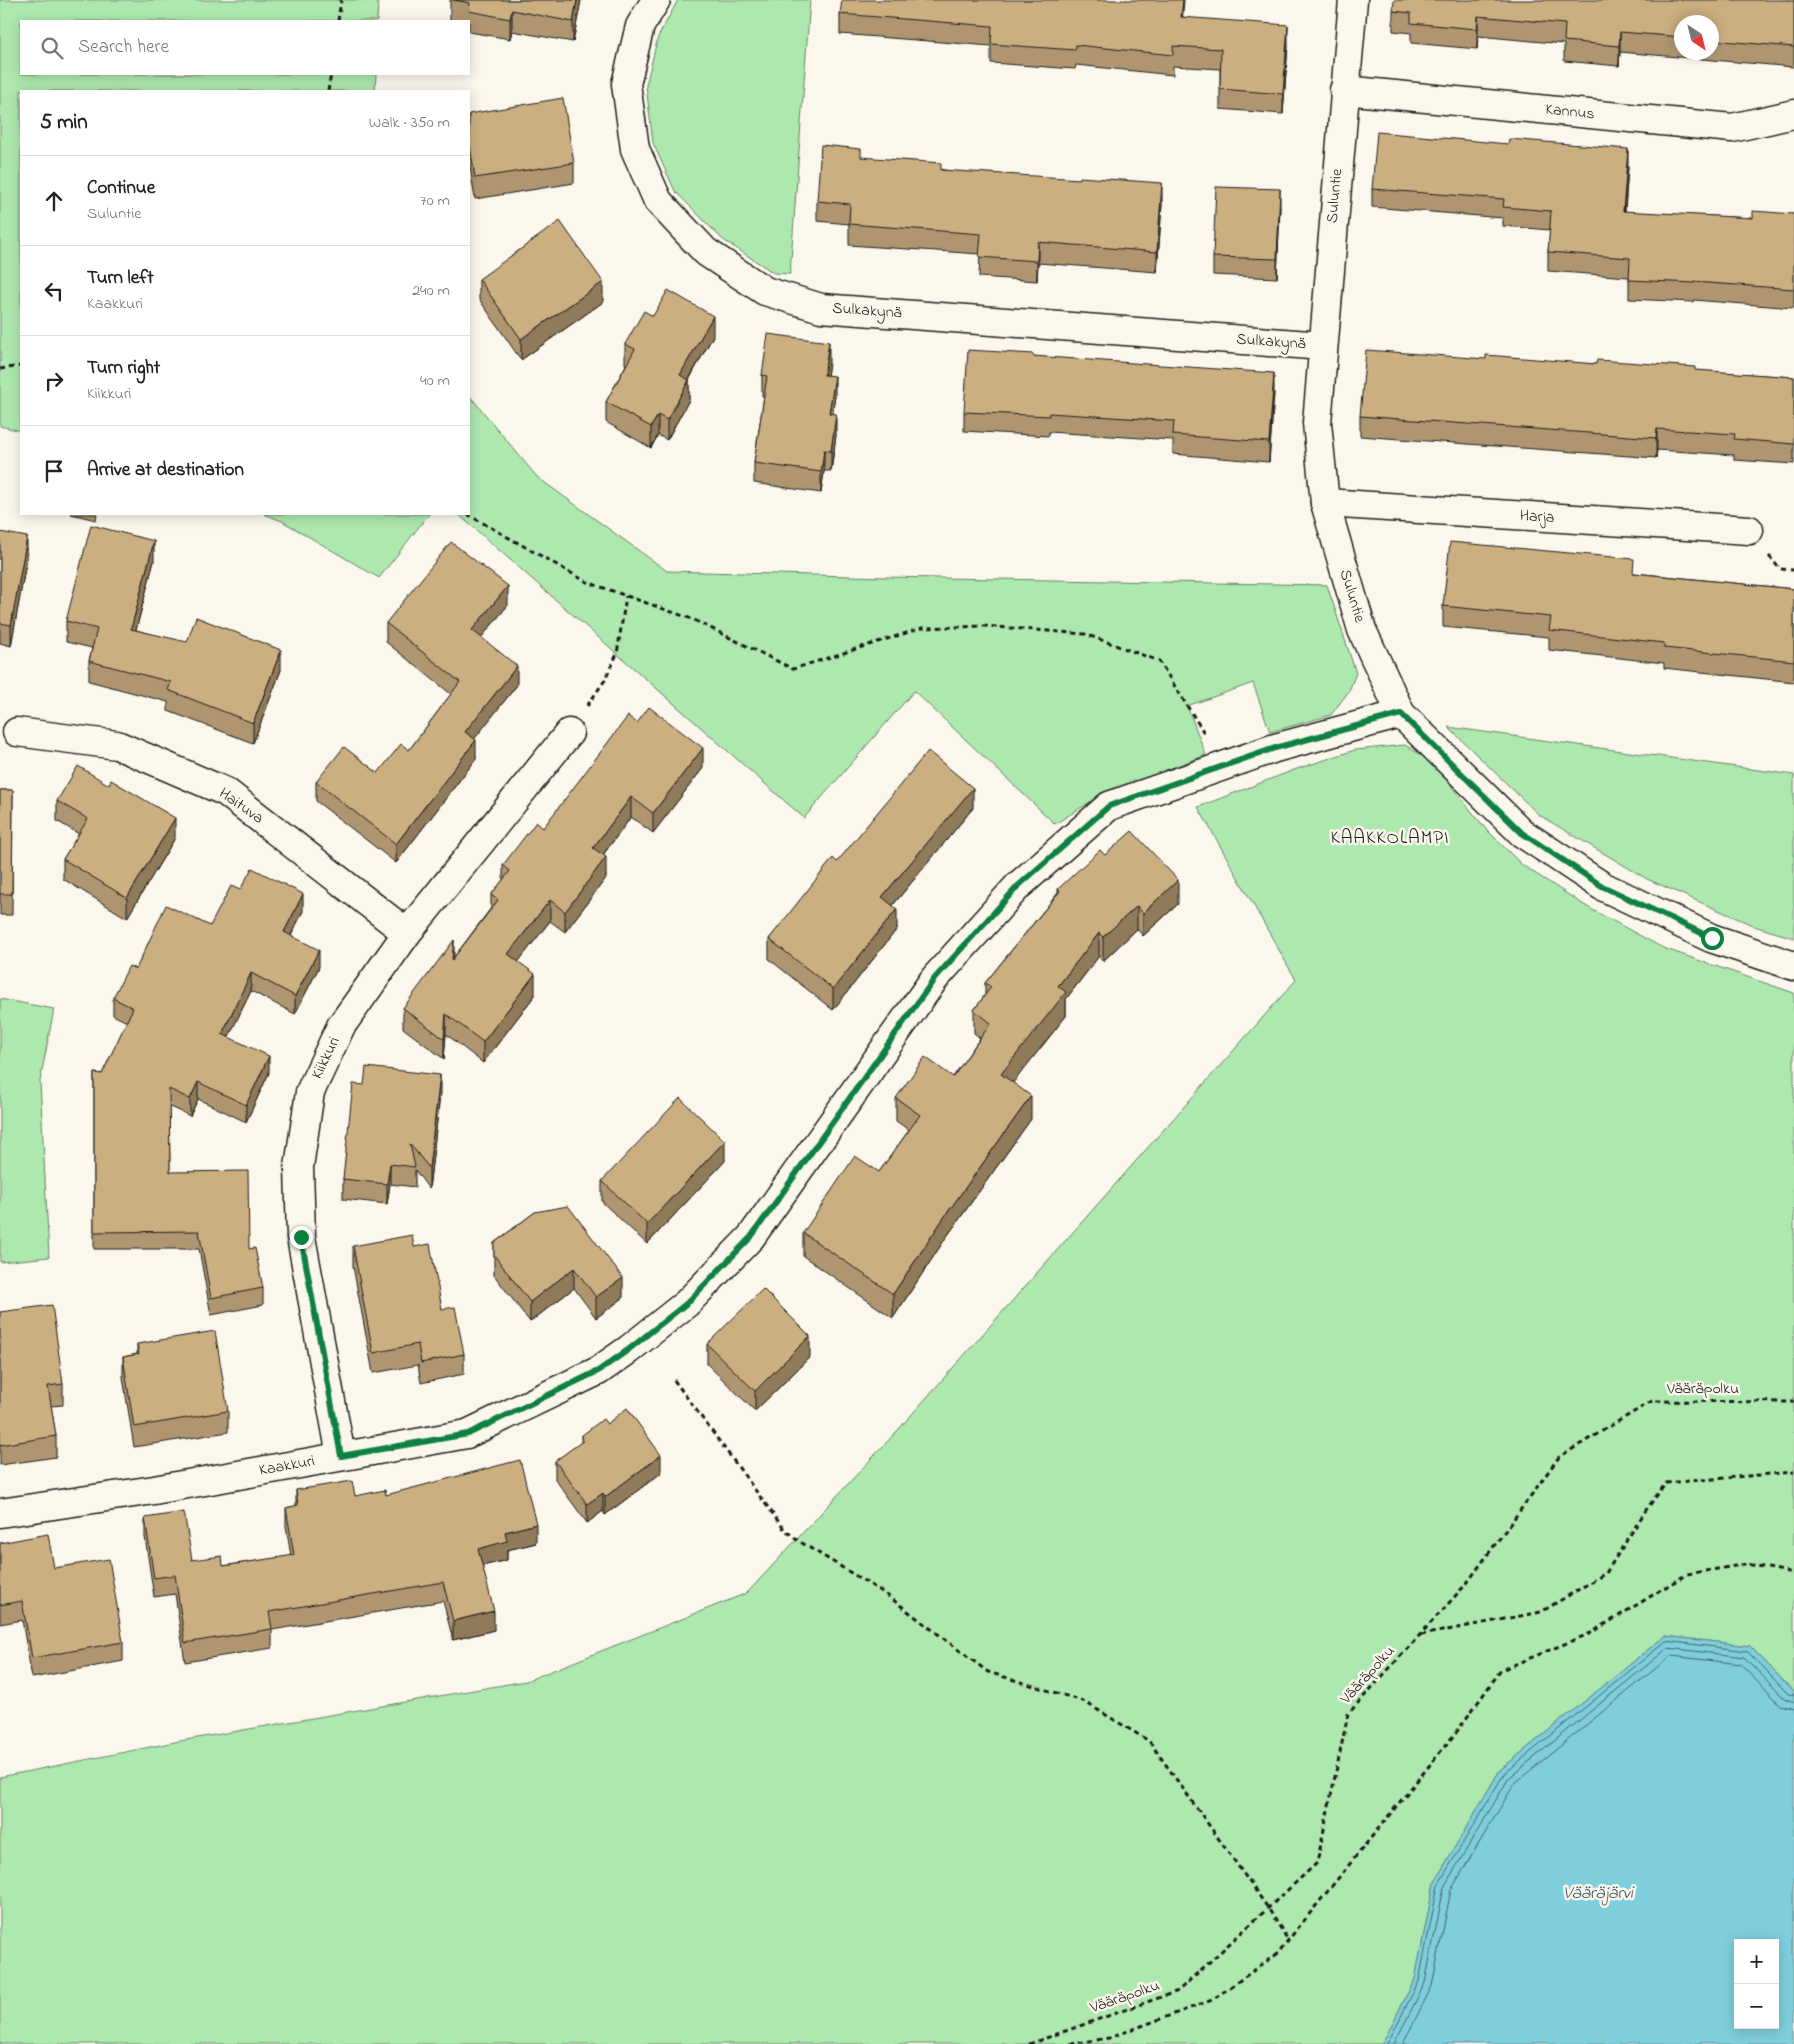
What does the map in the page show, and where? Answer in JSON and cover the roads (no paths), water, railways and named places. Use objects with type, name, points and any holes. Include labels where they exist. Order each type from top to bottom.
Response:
[{"type":"street","name":"Sulkakynä","points":[[656,0],[640,26],[626,84],[635,149],[658,201],[706,252],[765,291],[821,308],[1323,346]]},
{"type":"street","name":"Suluntie","points":[[1353,0],[1317,423],[1325,503],[1362,630],[1401,714],[1522,833],[1602,886],[1712,938],[1794,966]]},
{"type":"street","name":"Kannus","points":[[1344,90],[1732,128],[1794,114]]},
{"type":"street","name":"Harja","points":[[1325,503],[1749,530]]},
{"type":"street","name":"Kaakkuri","points":[[0,1513],[154,1490],[468,1434],[598,1371],[636,1345],[687,1303],[751,1237],[935,978],[1018,886],[1109,806],[1224,764],[1275,748],[1401,714]]},
{"type":"street","name":"Haituva","points":[[17,732],[117,744],[226,792],[407,933]]},
{"type":"street","name":"Kiikkuri","points":[[341,1456],[301,1237],[299,1168],[310,1092],[341,1026],[407,933],[569,733]]},
{"type":"water","name":"Vääräjärvi","points":[[1665,1636],[1750,1646],[1794,1692],[1794,2044],[1382,2044],[1415,1979],[1434,1883],[1500,1770]]},
{"type":"district","name":"KAAKKOLAMPI","points":[[1390,838]]}]
